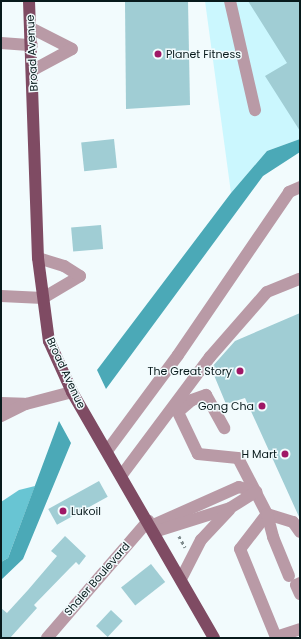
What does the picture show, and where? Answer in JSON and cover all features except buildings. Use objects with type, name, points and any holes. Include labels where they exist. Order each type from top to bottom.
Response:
[{"type":"main road","name":"Broad Avenue","points":[[29,1],[33,70],[38,258],[49,341],[72,392],[151,526],[214,638]]},
{"type":"street","points":[[230,1],[256,110]]},
{"type":"street","points":[[31,28],[72,49],[33,70]]},
{"type":"street","points":[[1,43],[32,45]]},
{"type":"street","points":[[107,451],[178,355],[289,192],[300,187]]},
{"type":"street","points":[[1,296],[43,298],[80,276],[64,266],[38,258]]},
{"type":"street","points":[[122,476],[177,409],[210,357],[267,292],[300,279]]},
{"type":"street","points":[[1,416],[26,404],[72,392]]},
{"type":"street","points":[[177,409],[192,400],[206,395],[224,428]]},
{"type":"street","points":[[1,403],[26,404]]},
{"type":"street","points":[[177,409],[198,454],[238,458],[267,514],[273,537],[289,576]]},
{"type":"street","points":[[151,526],[239,488],[256,492]]},
{"type":"street","points":[[181,580],[201,540],[230,508],[256,492]]},
{"type":"street","points":[[151,526],[230,508]]},
{"type":"street","points":[[267,514],[298,524]]},
{"type":"street","points":[[267,514],[240,549],[276,637],[300,629]]},
{"type":"street","name":"Shaler Boulevard","points":[[49,637],[151,526]]},
{"type":"street","points":[[300,583],[296,585],[300,594]]},
{"type":"path","points":[[179,536],[188,551]]},
{"type":"shaded area","points":[[205,1],[300,1],[300,139],[267,151],[231,193]]},
{"type":"shaded area","points":[[300,139],[300,152],[263,176],[106,389],[97,370],[231,193],[267,151]]},
{"type":"shaded area","points":[[59,421],[71,443],[23,559],[1,580],[1,562],[8,558]]},
{"type":"shaded area","points":[[35,486],[8,558],[1,562],[1,502],[19,490]]},
{"type":"place","name":"Planet Fitness","points":[[158,54]]},
{"type":"place","name":"The Great Story","points":[[240,371]]},
{"type":"place","name":"Gong Cha","points":[[262,406]]},
{"type":"place","name":"H Mart","points":[[285,454]]},
{"type":"place","name":"Lukoil","points":[[63,511]]}]
